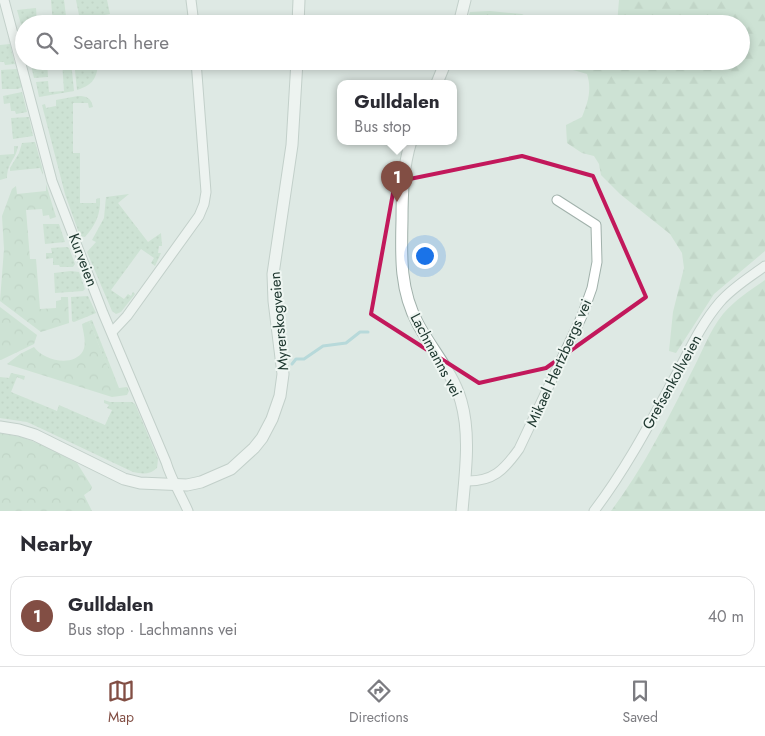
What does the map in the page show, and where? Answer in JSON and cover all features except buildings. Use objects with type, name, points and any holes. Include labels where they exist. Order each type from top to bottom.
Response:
[{"type":"street","name":"Kurveien","points":[[4,0],[15,41]]},
{"type":"street","points":[[191,0],[193,15]]},
{"type":"street","points":[[298,15],[299,0]]},
{"type":"street","points":[[461,15],[465,0]]},
{"type":"street","name":"Kurveien","points":[[23,70],[52,181],[103,313],[170,475],[188,511]]},
{"type":"street","points":[[112,332],[127,316],[157,275],[198,216],[204,204],[206,192],[197,70]]},
{"type":"street","name":"Myrerskogveien","points":[[0,428],[19,430],[35,435],[124,479],[140,483],[187,485],[201,482],[231,469],[248,455],[267,429],[280,396],[284,374],[274,301],[273,274],[292,145],[296,70]]},
{"type":"street","name":"Lachmanns vei","points":[[410,145],[406,160],[403,188],[402,274],[406,294],[414,314],[451,379],[461,402],[466,437],[462,511]]},
{"type":"street","name":"Mikael Hertzbergs vei","points":[[465,482],[485,480],[496,474],[506,467],[520,449],[582,316],[592,288],[597,262],[596,225],[557,200]]},
{"type":"street","name":"Grefsenkollveien","points":[[594,511],[635,451],[695,338],[709,316],[725,297],[765,266]]},
{"type":"highlighted area","points":[[522,156],[593,176],[646,297],[546,368],[479,383],[371,314],[395,182]]},
{"type":"green space","points":[[51,0],[64,0],[66,15],[52,15]]},
{"type":"green space","points":[[76,0],[107,0],[110,14],[79,15]]},
{"type":"green space","points":[[619,0],[765,0],[765,251],[714,294],[676,353],[669,351],[673,312],[684,268],[682,253],[670,234],[620,194],[601,175],[599,164],[594,156],[582,153],[567,143],[566,125],[582,117],[588,101],[589,91],[587,74],[573,70],[750,70],[750,15],[618,15]]},
{"type":"green space","points":[[36,8],[36,15],[18,15],[17,10]]},
{"type":"green space","points":[[490,11],[524,15],[469,15],[470,12]]},
{"type":"green space","points":[[10,44],[15,64],[5,65],[4,62],[0,62],[0,45]]},
{"type":"green space","points":[[1,70],[17,70],[22,87],[18,89],[2,89]]},
{"type":"green space","points":[[32,70],[48,70],[48,77],[34,78]]},
{"type":"green space","points":[[63,70],[72,70],[74,91],[39,97],[36,82],[48,81],[49,92],[64,91]]},
{"type":"green space","points":[[75,70],[97,70],[91,83],[77,90]]},
{"type":"green space","points":[[22,92],[27,112],[16,114],[15,111],[11,111],[10,103],[4,104],[3,96]]},
{"type":"green space","points":[[78,96],[88,98],[93,107],[89,108],[88,103],[73,103],[73,153],[80,153],[80,203],[96,203],[96,199],[100,198],[97,219],[85,237],[80,236],[65,194],[42,105],[45,104],[46,108],[56,106],[56,100]]},
{"type":"green space","points":[[29,117],[33,136],[13,139],[11,118]]},
{"type":"green space","points":[[35,142],[43,175],[40,168],[10,171],[22,143]]},
{"type":"green space","points":[[14,146],[18,146],[8,168],[7,178],[0,180],[0,155],[14,154]]},
{"type":"green space","points":[[46,184],[56,217],[50,219],[49,215],[43,216],[42,209],[26,210],[30,259],[36,259],[40,309],[56,308],[56,301],[61,300],[61,297],[68,297],[69,323],[41,332],[0,301],[4,249],[2,216],[12,189],[16,186],[17,194],[46,191]]},
{"type":"green space","points":[[129,194],[118,203],[148,242],[161,233],[162,246],[159,246],[158,253],[161,253],[155,266],[151,263],[154,258],[141,249],[111,290],[124,299],[128,294],[131,296],[133,292],[135,294],[121,312],[116,314],[112,311],[87,252],[96,242],[92,240],[104,218],[106,197]]},
{"type":"green space","points":[[43,224],[59,224],[65,242],[45,244]]},
{"type":"green space","points":[[67,247],[75,264],[73,267],[53,265],[53,258],[46,259],[46,253],[52,253],[51,248]]},
{"type":"green space","points":[[79,272],[85,289],[83,291],[55,293],[54,273]]},
{"type":"green space","points":[[765,280],[765,511],[611,511],[654,445],[709,335],[718,321],[748,291]]},
{"type":"green space","points":[[88,296],[96,313],[74,322],[72,321],[71,297]]},
{"type":"green space","points":[[0,307],[37,335],[34,344],[1,360],[0,360]]},
{"type":"green space","points":[[92,320],[112,370],[109,371],[89,321]]},
{"type":"green space","points":[[89,321],[109,370],[112,370],[119,388],[127,387],[129,391],[127,395],[112,397],[7,364],[20,354],[34,347],[44,356],[58,360],[65,361],[78,356],[83,351],[85,345],[82,324]]},
{"type":"green space","points":[[11,373],[25,376],[24,380],[17,377],[11,392],[57,411],[59,405],[105,425],[112,410],[107,408],[109,405],[104,403],[104,400],[110,402],[132,402],[135,404],[158,459],[157,468],[152,472],[146,473],[133,472],[27,422],[0,418],[0,377],[9,378]]},
{"type":"green space","points":[[0,433],[21,437],[40,444],[77,463],[92,487],[84,495],[92,511],[0,511]]},
{"type":"waterway","points":[[292,364],[296,359],[304,359],[323,346],[346,343],[360,332],[368,332]]},
{"type":"place","name":"Gulldalen","points":[[397,202]]}]
